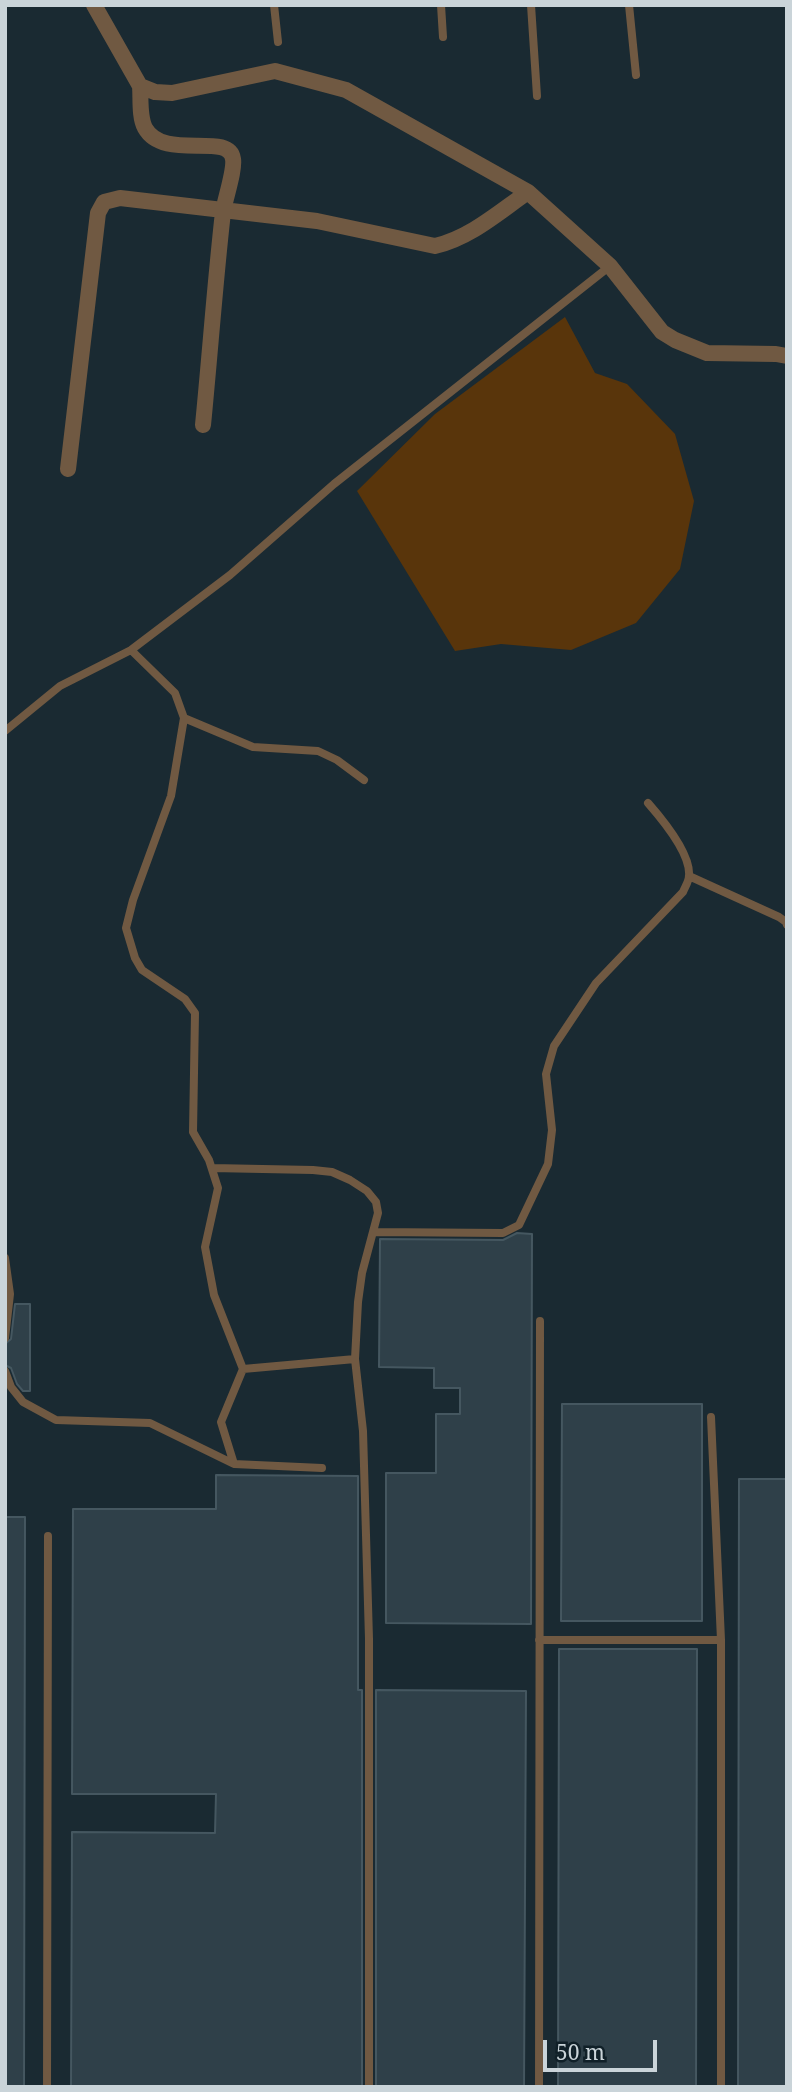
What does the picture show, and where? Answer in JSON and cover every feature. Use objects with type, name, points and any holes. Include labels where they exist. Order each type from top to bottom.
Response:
[{"type":"street","points":[[94,5],[140,86],[145,127],[157,142],[179,147],[221,145],[229,151],[233,160],[224,208],[203,425]]},
{"type":"street","points":[[140,86],[155,92],[172,93],[275,71],[346,90],[528,192],[610,266],[662,332],[675,340],[708,353],[787,356]]},
{"type":"street","points":[[68,469],[98,213],[104,202],[120,198],[224,208],[317,221],[435,246],[451,242],[468,233],[528,192]]},
{"type":"lane","points":[[274,5],[278,42]]},
{"type":"lane","points":[[441,5],[443,37]]},
{"type":"lane","points":[[531,5],[537,96]]},
{"type":"lane","points":[[629,5],[636,75]]},
{"type":"lane","points":[[5,731],[60,686],[131,650],[230,575],[334,484],[610,266]]},
{"type":"lane","points":[[131,650],[175,693],[184,718],[171,796],[133,900],[126,928],[135,958],[142,970],[185,999],[195,1013],[193,1132],[212,1168],[218,1188],[205,1247],[214,1295],[243,1369],[221,1422],[234,1464]]},
{"type":"lane","points":[[184,718],[253,747],[318,751],[337,760],[364,780]]},
{"type":"lane","points":[[373,1232],[503,1233],[519,1225],[548,1164],[552,1130],[546,1074],[554,1046],[596,983],[683,892],[689,876],[685,857],[663,820],[648,803]]},
{"type":"lane","points":[[689,876],[779,917],[787,925]]},
{"type":"lane","points":[[212,1168],[332,1172],[367,1191],[376,1202],[378,1213],[360,1283],[355,1359],[363,1432],[369,1639],[369,2087]]},
{"type":"lane","points":[[5,1258],[10,1294],[5,1338]]},
{"type":"lane","points":[[539,2087],[540,1321]]},
{"type":"lane","points":[[243,1369],[355,1359]]},
{"type":"lane","points":[[5,1371],[11,1387],[23,1402],[57,1420],[150,1423],[234,1464],[322,1468]]},
{"type":"lane","points":[[711,1417],[721,1640],[721,2087]]},
{"type":"lane","points":[[47,2087],[48,1536]]},
{"type":"lane","points":[[539,1640],[721,1640]]},
{"type":"shaded area","points":[[565,317],[595,373],[627,384],[675,434],[694,501],[680,569],[636,623],[571,650],[501,644],[455,651],[357,491],[435,414]]},
{"type":"building","points":[[517,1233],[532,1234],[531,1624],[386,1623],[386,1473],[436,1473],[436,1414],[460,1414],[460,1388],[434,1388],[434,1368],[379,1367],[380,1239],[503,1240]]},
{"type":"building","points":[[15,1304],[30,1304],[30,1391],[23,1391],[11,1368],[5,1365],[5,1344],[11,1339]]},
{"type":"building","points":[[562,1404],[702,1404],[702,1621],[561,1621]]},
{"type":"building","points":[[216,1475],[358,1476],[358,1690],[362,1690],[362,2087],[71,2087],[72,1832],[215,1833],[216,1794],[72,1794],[73,1509],[216,1509]]},
{"type":"building","points":[[739,1479],[787,1479],[787,2087],[738,2087]]},
{"type":"building","points":[[5,1517],[25,1517],[24,2087],[5,2087]]},
{"type":"building","points":[[559,1649],[697,1649],[696,2087],[558,2087]]},
{"type":"building","points":[[376,1690],[526,1691],[524,2087],[376,2087]]}]
